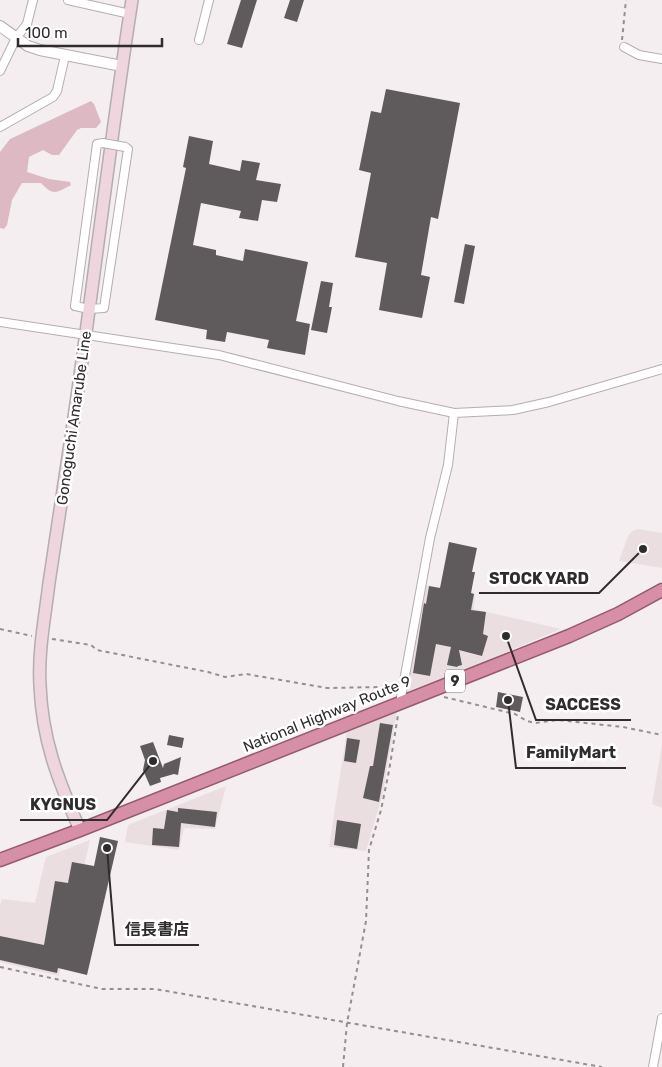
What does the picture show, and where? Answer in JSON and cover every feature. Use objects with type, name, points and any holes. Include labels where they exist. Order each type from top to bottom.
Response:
[{"type":"highway","name":"National Highway Route 9","points":[[0,860],[569,636],[618,614],[662,590]]},
{"type":"main road","name":"Gonoguchi Amarube Line","points":[[80,830],[60,786],[49,749],[42,715],[40,684],[42,637],[90,310],[131,5]]},
{"type":"street","points":[[0,71],[16,38],[27,24],[33,0]]},
{"type":"street","points":[[68,0],[131,5]]},
{"type":"street","points":[[199,40],[209,0]]},
{"type":"street","points":[[0,26],[28,46],[65,56],[122,66]]},
{"type":"street","points":[[624,47],[639,55],[662,59]]},
{"type":"street","points":[[0,127],[53,97],[57,91],[65,56]]},
{"type":"street","points":[[103,143],[128,149],[104,308],[90,310],[75,306],[97,144],[103,143]]},
{"type":"street","points":[[0,322],[219,355],[398,401],[454,413],[513,410],[548,402],[662,369]]},
{"type":"street","points":[[400,703],[430,538],[448,465],[454,413]]},
{"type":"street","points":[[653,1067],[662,1018]]},
{"type":"path","points":[[624,47],[622,40],[626,0]]},
{"type":"path","points":[[0,629],[91,646],[97,650],[225,677],[246,674],[327,688],[403,685]]},
{"type":"path","points":[[431,691],[437,695],[515,714],[535,723],[558,720],[623,727],[662,735]]},
{"type":"path","points":[[343,1067],[347,1023],[366,921],[369,850],[381,810],[400,703]]},
{"type":"path","points":[[0,967],[102,989],[156,989],[602,1067]]},
{"type":"shaded area","points":[[91,101],[101,122],[96,128],[81,128],[77,130],[59,155],[52,155],[43,150],[29,157],[27,172],[49,179],[70,182],[71,185],[55,192],[49,190],[41,183],[22,183],[12,200],[7,225],[4,229],[0,228],[0,152],[10,139]]},
{"type":"shaded area","points":[[638,529],[662,533],[662,568],[619,561],[628,536],[632,531]]},
{"type":"shaded area","points":[[425,585],[475,593],[474,609],[561,629],[464,670],[408,691],[406,686]]},
{"type":"shaded area","points":[[397,711],[383,793],[366,851],[329,847],[347,730]]},
{"type":"shaded area","points":[[662,745],[662,808],[652,804]]},
{"type":"shaded area","points":[[226,786],[215,829],[184,828],[179,850],[125,842],[128,825]]},
{"type":"shaded area","points":[[90,840],[59,976],[0,962],[0,906],[2,899],[35,903],[46,857]]},
{"type":"building","points":[[241,0],[257,0],[242,48],[227,44]]},
{"type":"building","points":[[290,0],[304,0],[297,22],[284,18]]},
{"type":"building","points":[[386,89],[460,103],[438,219],[431,217],[421,275],[430,277],[422,318],[379,310],[387,263],[355,257],[371,173],[359,170],[371,111],[381,113]]},
{"type":"building","points":[[189,136],[213,141],[209,164],[240,171],[242,160],[260,163],[256,180],[281,184],[277,202],[262,200],[258,221],[239,218],[241,211],[201,203],[193,245],[216,250],[216,255],[243,261],[245,249],[308,262],[296,321],[310,324],[305,355],[267,348],[269,340],[227,332],[225,342],[206,339],[207,330],[155,320],[186,168],[183,167]]},
{"type":"building","points":[[465,244],[475,246],[464,304],[454,302]]},
{"type":"building","points":[[321,281],[333,283],[329,307],[332,307],[327,333],[311,330]]},
{"type":"building","points":[[449,542],[477,548],[472,572],[475,572],[471,593],[474,594],[471,610],[486,612],[483,634],[488,636],[482,656],[459,650],[462,665],[457,667],[447,665],[451,647],[436,644],[430,676],[413,673],[424,603],[426,604],[429,586],[440,588]]},
{"type":"building","points":[[498,692],[523,697],[520,712],[496,707]]},
{"type":"building","points":[[380,723],[393,725],[379,802],[363,798],[370,766],[373,766]]},
{"type":"building","points":[[169,735],[184,738],[182,748],[167,745]]},
{"type":"building","points":[[347,738],[360,740],[356,763],[344,761]]},
{"type":"building","points":[[153,742],[163,768],[164,764],[181,757],[178,775],[174,774],[160,778],[161,782],[150,786],[143,770],[145,760],[140,746]]},
{"type":"building","points":[[178,808],[217,812],[215,827],[181,823],[179,847],[152,845],[153,828],[164,829],[167,810],[178,812]]},
{"type":"building","points":[[337,820],[361,824],[357,849],[334,845]]},
{"type":"building","points":[[100,837],[118,841],[87,975],[58,968],[57,973],[0,960],[0,936],[44,945],[55,881],[68,883],[72,862],[94,866]]},
{"type":"place","name":"STOCK YARD","points":[[643,549]]},
{"type":"place","name":"SACCESS","points":[[506,636]]},
{"type":"place","name":"FamilyMart","points":[[508,700]]},
{"type":"place","name":"KYGNUS","points":[[153,761]]},
{"type":"place","name":"信長書店","points":[[107,848]]}]
